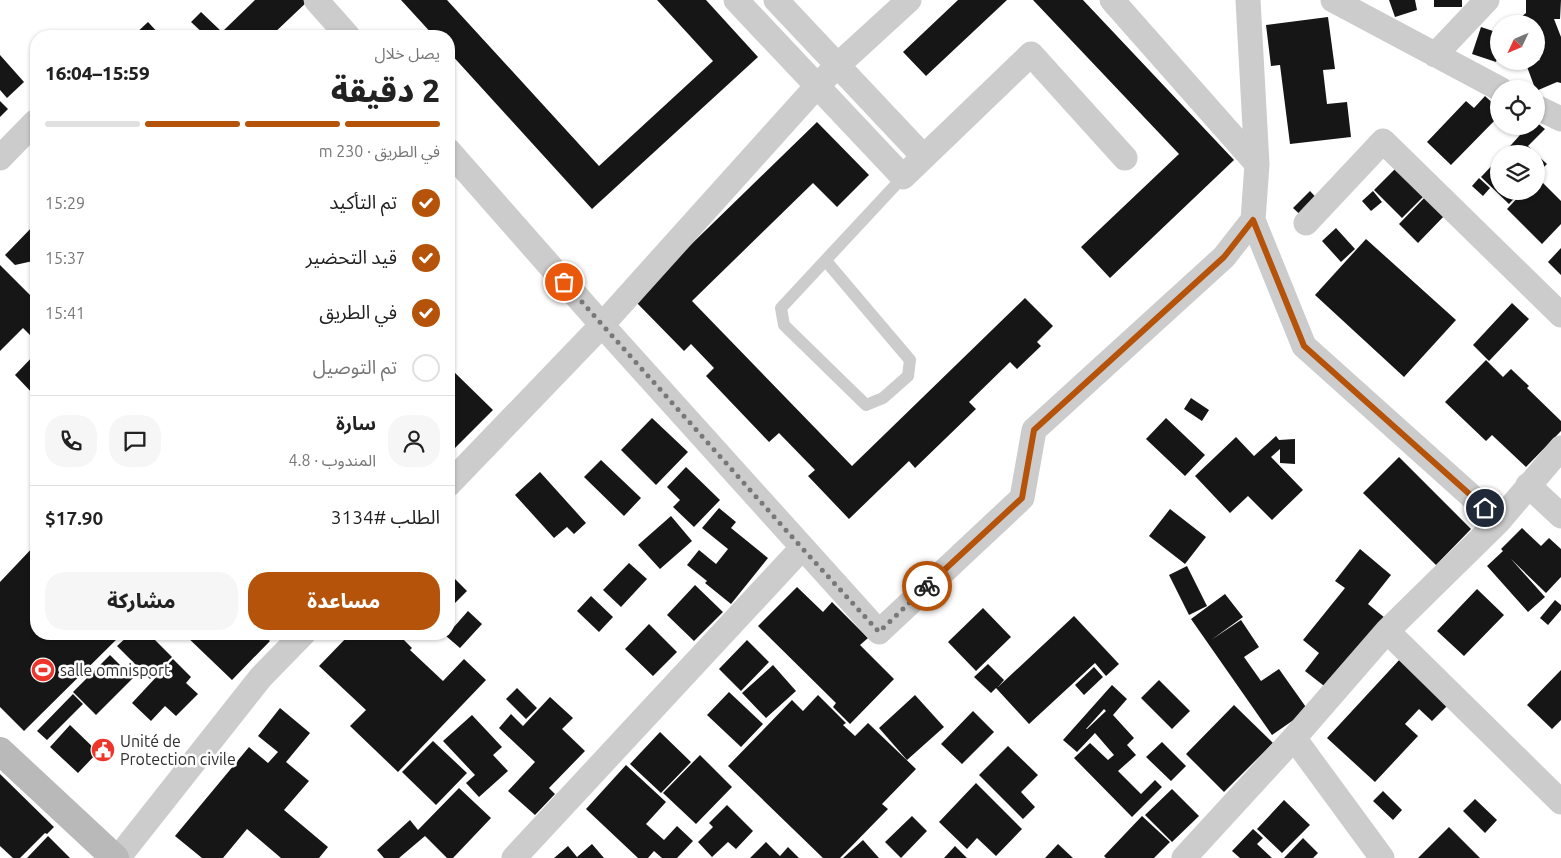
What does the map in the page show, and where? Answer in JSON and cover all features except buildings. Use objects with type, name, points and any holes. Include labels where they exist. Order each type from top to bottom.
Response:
[{"type":"street","points":[[316,0],[343,30]]},
{"type":"street","points":[[736,0],[903,177],[1031,54],[1126,158]]},
{"type":"street","points":[[776,0],[923,156]]},
{"type":"street","points":[[455,478],[602,326],[817,86],[909,0]]},
{"type":"street","points":[[1112,0],[1257,164]]},
{"type":"street","points":[[1248,0],[1257,164],[1253,220],[1304,346],[1499,521]]},
{"type":"street","points":[[1333,0],[1490,84]]},
{"type":"street","points":[[1435,55],[1487,0]]},
{"type":"street","points":[[1545,111],[1561,119]]},
{"type":"street","points":[[0,158],[30,127]]},
{"type":"street","points":[[1306,223],[1383,141],[1561,315]]},
{"type":"street","points":[[455,158],[602,326],[879,632],[1022,498],[1034,430],[1224,257],[1253,220]]},
{"type":"street","points":[[1184,858],[1294,738],[1388,631],[1499,521],[1561,448]]},
{"type":"street","points":[[1528,485],[1561,516]]},
{"type":"street","points":[[514,858],[802,548]]},
{"type":"street","points":[[1388,631],[1561,802]]},
{"type":"street","points":[[0,751],[117,858],[261,677],[297,640]]},
{"type":"street","points":[[1294,738],[1382,858]]},
{"type":"lane","points":[[826,260],[910,360],[908,376],[882,398],[866,406],[784,325],[781,308],[903,177]]},
{"type":"way so far","points":[[564,282],[879,632],[927,586]]},
{"type":"place","name":"salle omnisport","points":[[43,670]]},
{"type":"place","name":"Unité de Protection civile","points":[[103,750]]},
{"type":"route","points":[[927,586],[1022,498],[1034,430],[1224,257],[1253,220],[1304,346],[1485,508]]}]
